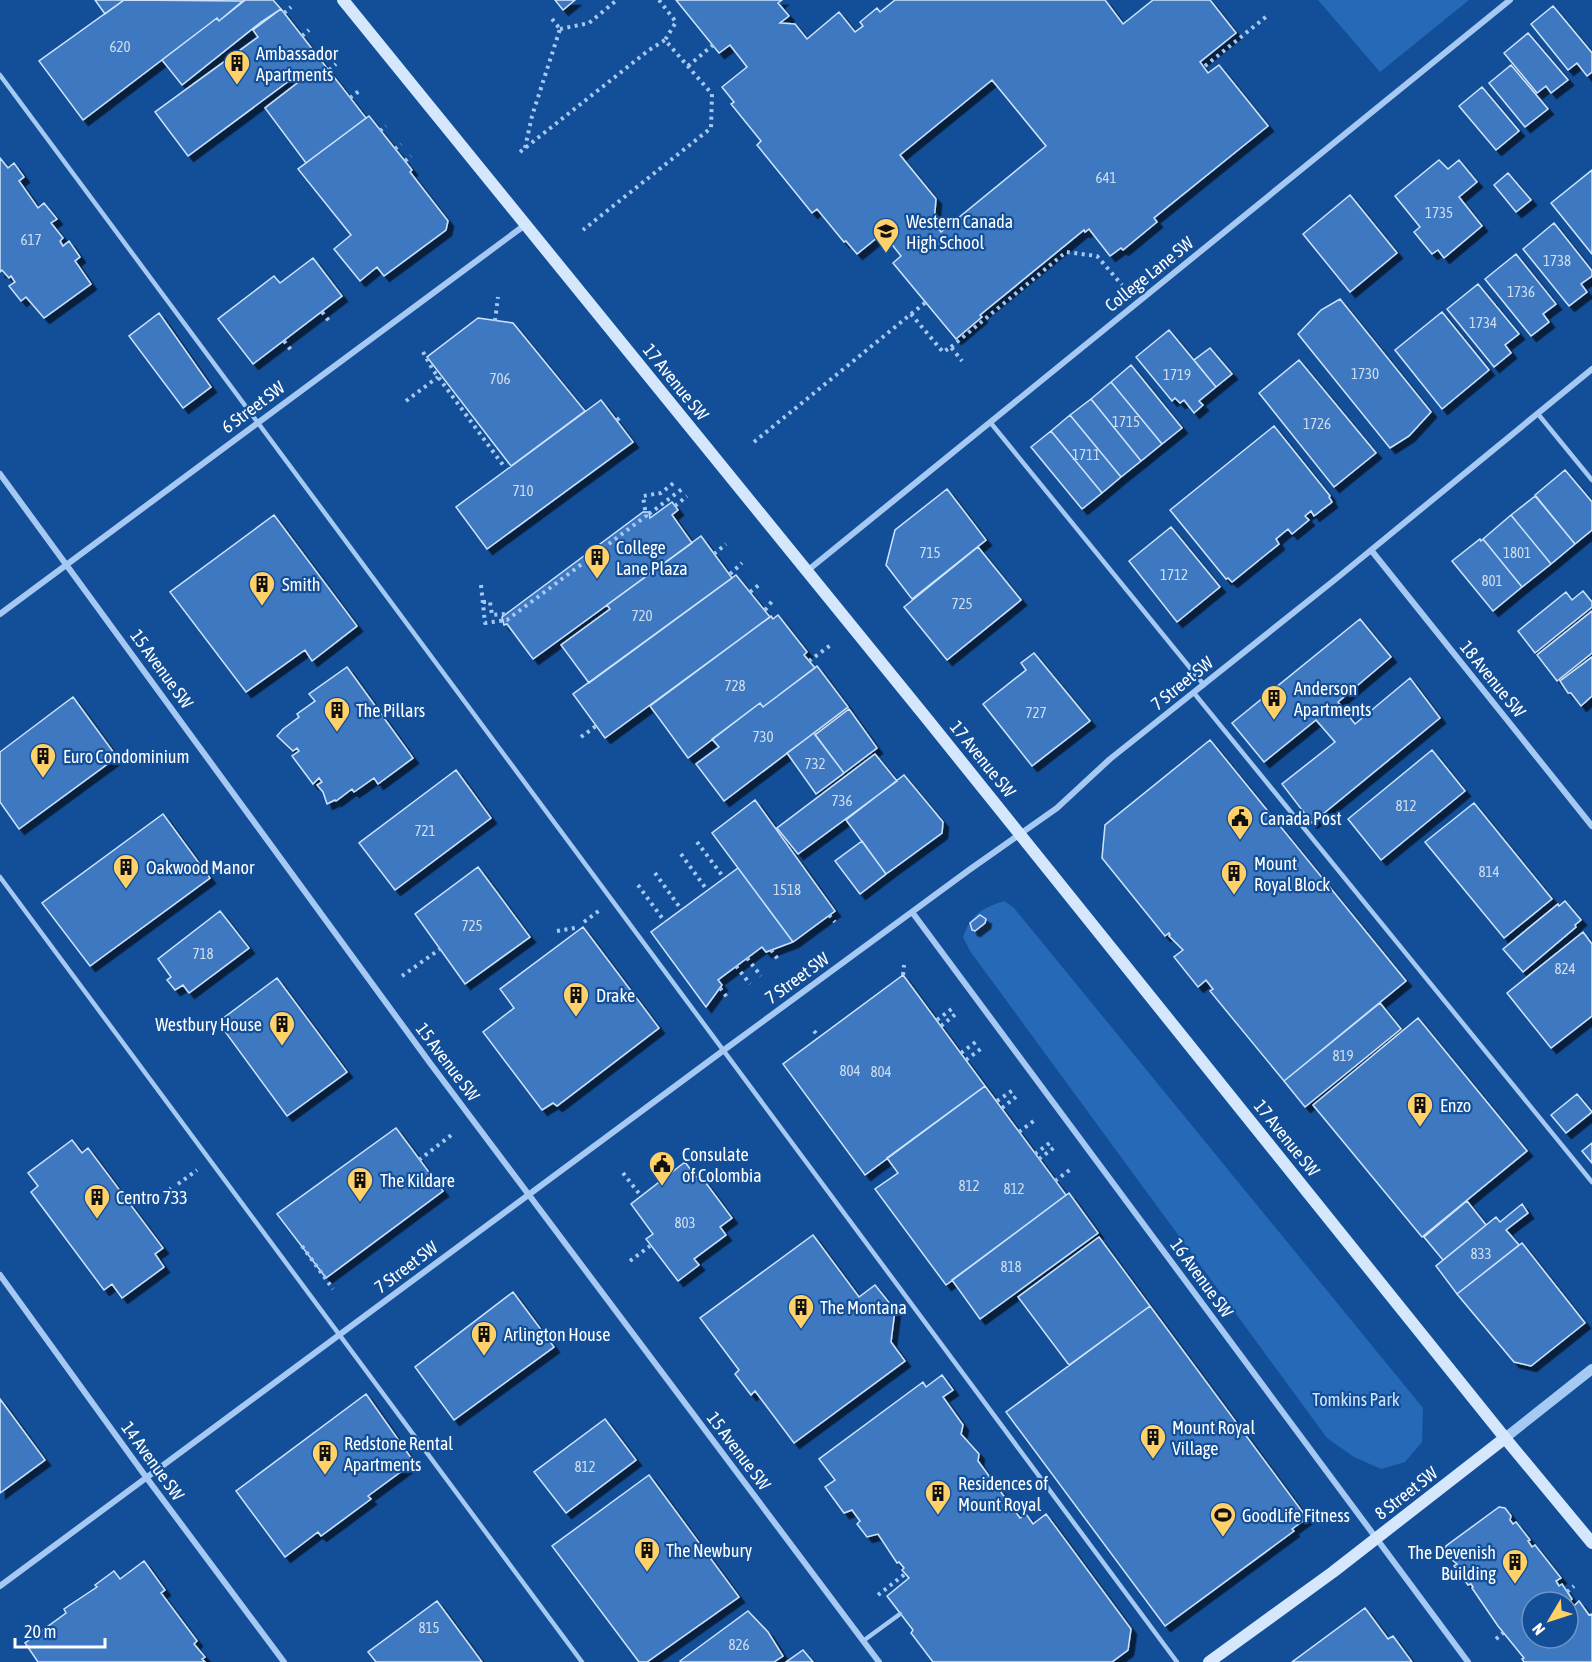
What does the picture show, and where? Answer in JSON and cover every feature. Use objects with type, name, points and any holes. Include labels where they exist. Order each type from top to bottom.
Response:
[{"type":"main road","name":"17 Avenue SW","points":[[343,0],[1592,1543]]},
{"type":"main road","name":"8 Street SW","points":[[1209,1662],[1376,1539],[1505,1438]]},
{"type":"street","name":"College Lane SW","points":[[807,571],[1510,0]]},
{"type":"street","name":"6 Street SW","points":[[0,614],[525,225]]},
{"type":"street","name":"7 Street SW","points":[[0,1586],[724,1050],[1057,808],[1110,759],[1592,369]]},
{"type":"street","name":"15 Avenue SW","points":[[0,474],[345,948],[879,1662]]},
{"type":"street","name":"18 Avenue SW","points":[[1371,550],[1592,826]]},
{"type":"street","name":"16 Avenue SW","points":[[912,912],[1468,1662]]},
{"type":"street","name":"14 Avenue SW","points":[[0,1275],[146,1477],[284,1662]]},
{"type":"street","name":"8 Street SW","points":[[1505,1438],[1592,1369]]},
{"type":"lane","points":[[0,75],[1177,1662]]},
{"type":"lane","points":[[1538,414],[1592,480]]},
{"type":"lane","points":[[990,422],[1204,685]]},
{"type":"lane","points":[[1194,693],[1592,1182]]},
{"type":"lane","points":[[0,877],[582,1662]]},
{"type":"lane","points":[[863,1641],[900,1614]]},
{"type":"path","points":[[560,29],[590,23],[617,0]]},
{"type":"path","points":[[520,152],[649,50],[665,40],[676,22],[659,0]]},
{"type":"path","points":[[284,13],[291,7]]},
{"type":"path","points":[[1205,66],[1267,16]]},
{"type":"path","points":[[552,19],[560,29]]},
{"type":"path","points":[[525,148],[532,116],[560,29]]},
{"type":"path","points":[[302,36],[309,30]]},
{"type":"path","points":[[583,230],[711,128],[712,94],[665,40]]},
{"type":"path","points":[[688,66],[713,45]]},
{"type":"path","points":[[320,60],[328,53]]},
{"type":"path","points":[[328,70],[336,64]]},
{"type":"path","points":[[350,98],[359,91]]},
{"type":"path","points":[[380,131],[386,126]]},
{"type":"path","points":[[395,149],[401,144]]},
{"type":"path","points":[[405,161],[411,156]]},
{"type":"path","points":[[911,314],[943,352],[1066,252],[1097,256],[1122,285]]},
{"type":"path","points":[[495,321],[498,297]]},
{"type":"path","points":[[754,442],[926,302]]},
{"type":"path","points":[[322,312],[328,321]]},
{"type":"path","points":[[284,341],[291,350]]},
{"type":"path","points":[[951,347],[962,361]]},
{"type":"path","points":[[423,352],[438,377],[503,465]]},
{"type":"path","points":[[406,401],[438,377]]},
{"type":"path","points":[[616,420],[622,416]]},
{"type":"path","points":[[647,513],[644,496],[661,493],[675,483]]},
{"type":"path","points":[[481,585],[485,623],[507,620],[544,595],[630,530],[647,513],[681,489]]},
{"type":"path","points":[[675,506],[687,496]]},
{"type":"path","points":[[714,554],[726,544]]},
{"type":"path","points":[[730,572],[742,563]]},
{"type":"path","points":[[750,592],[760,584]]},
{"type":"path","points":[[765,610],[773,600]]},
{"type":"path","points":[[483,602],[489,602],[492,615],[506,614]]},
{"type":"path","points":[[809,661],[832,644]]},
{"type":"path","points":[[581,737],[596,726]]},
{"type":"path","points":[[697,842],[724,878]]},
{"type":"path","points":[[681,854],[707,890]]},
{"type":"path","points":[[655,873],[681,909]]},
{"type":"path","points":[[638,885],[665,922]]},
{"type":"path","points":[[584,922],[597,913]]},
{"type":"path","points":[[829,915],[835,922]]},
{"type":"path","points":[[557,931],[575,928]]},
{"type":"path","points":[[402,976],[440,949]]},
{"type":"path","points":[[771,951],[780,962]]},
{"type":"path","points":[[747,958],[761,976]]},
{"type":"path","points":[[903,975],[904,965]]},
{"type":"path","points":[[736,966],[750,984]]},
{"type":"path","points":[[720,988],[729,1000]]},
{"type":"path","points":[[937,1020],[953,1008]]},
{"type":"path","points":[[941,1026],[957,1013]]},
{"type":"path","points":[[814,1031],[819,1037]]},
{"type":"path","points":[[961,1053],[977,1041]]},
{"type":"path","points":[[966,1060],[982,1048]]},
{"type":"path","points":[[997,1101],[1012,1090]]},
{"type":"path","points":[[1002,1108],[1017,1096]]},
{"type":"path","points":[[1019,1132],[1035,1120]]},
{"type":"path","points":[[420,1160],[454,1133]]},
{"type":"path","points":[[1035,1154],[1051,1142]]},
{"type":"path","points":[[1039,1159],[1055,1147]]},
{"type":"path","points":[[1055,1180],[1071,1169]]},
{"type":"path","points":[[178,1184],[193,1172]]},
{"type":"path","points":[[623,1173],[641,1196]]},
{"type":"path","points":[[158,1198],[171,1188]]},
{"type":"path","points":[[630,1261],[651,1245]]},
{"type":"path","points":[[302,1246],[333,1289]]},
{"type":"path","points":[[878,1595],[905,1574]]},
{"type":"path","points":[[1569,1590],[1574,1586]]},
{"type":"path","points":[[1496,1639],[1503,1633]]},
{"type":"green space","points":[[1318,0],[1469,0],[1380,72]]},
{"type":"green space","name":"Tomkins Park","points":[[1004,901],[1014,908],[1423,1408],[1422,1442],[1405,1462],[1381,1469],[1354,1457],[1327,1438],[970,951],[963,937],[970,922],[978,913]]},
{"type":"building","points":[[95,0],[124,0],[105,14]]},
{"type":"building","points":[[124,0],[244,1],[219,21],[217,18],[83,120],[39,61]]},
{"type":"building","points":[[244,0],[273,0],[281,9],[261,22],[182,85],[162,60],[217,18],[219,21]]},
{"type":"building","points":[[555,0],[575,0],[563,10]]},
{"type":"building","points":[[676,0],[782,0],[778,3],[789,16],[780,23],[795,24],[807,39],[839,12],[855,32],[863,26],[860,22],[877,8],[880,12],[895,0],[1105,0],[1123,24],[1153,0],[1210,0],[1236,33],[1200,62],[1208,73],[1219,65],[1268,126],[1154,218],[1157,222],[1123,250],[1121,248],[1110,256],[1089,229],[1085,232],[1084,230],[980,315],[982,317],[956,339],[893,263],[901,256],[883,233],[857,254],[817,209],[812,213],[757,145],[761,141],[731,104],[734,102],[722,87],[747,67],[730,45],[719,53]],"holes":[[[992,80],[1046,146],[941,232],[934,223],[936,199],[900,155]]]},
{"type":"building","points":[[1553,6],[1592,53],[1592,72],[1587,76],[1577,63],[1568,70],[1531,24]]},
{"type":"building","name":"Ambassador Apartments","points":[[281,9],[366,118],[306,163],[265,108],[301,80],[297,75],[188,156],[155,112],[258,37],[253,30]]},
{"type":"building","points":[[1528,33],[1568,80],[1551,93],[1546,86],[1537,93],[1504,53]]},
{"type":"building","points":[[1511,65],[1548,109],[1525,127],[1489,83]]},
{"type":"building","points":[[1482,87],[1519,131],[1496,150],[1459,106]]},
{"type":"building","points":[[369,116],[412,170],[410,172],[448,221],[446,230],[384,276],[377,267],[360,281],[334,249],[351,235],[298,169]]},
{"type":"building","points":[[0,158],[8,168],[14,163],[24,177],[19,181],[38,208],[44,203],[57,219],[51,223],[63,238],[60,241],[63,246],[69,241],[80,257],[75,261],[91,284],[44,318],[26,297],[21,301],[9,286],[15,282],[11,276],[9,278],[2,270],[0,272]]},
{"type":"building","points":[[1439,160],[1448,169],[1459,160],[1477,182],[1459,197],[1482,226],[1444,258],[1438,250],[1432,254],[1414,232],[1420,227],[1395,196]]},
{"type":"building","points":[[1592,170],[1592,254],[1551,203]]},
{"type":"building","points":[[1508,173],[1531,200],[1516,212],[1494,185]]},
{"type":"building","points":[[1350,195],[1397,253],[1350,292],[1303,234]]},
{"type":"building","points":[[1554,223],[1592,271],[1592,276],[1581,284],[1587,292],[1569,306],[1523,249]]},
{"type":"building","points":[[1516,254],[1556,304],[1543,314],[1549,322],[1531,336],[1485,279]]},
{"type":"building","points":[[313,258],[342,296],[253,364],[218,319],[274,276],[280,283]]},
{"type":"building","points":[[1478,284],[1519,334],[1505,345],[1511,353],[1494,367],[1447,309]]},
{"type":"building","points":[[1340,299],[1431,412],[1409,436],[1390,448],[1298,334],[1321,310]]},
{"type":"building","points":[[1442,312],[1489,370],[1442,409],[1395,350]]},
{"type":"building","points":[[159,313],[211,387],[183,408],[129,336]]},
{"type":"building","points":[[478,318],[513,323],[585,411],[511,466],[427,357]]},
{"type":"building","points":[[1169,330],[1216,387],[1199,401],[1203,405],[1194,413],[1184,400],[1180,403],[1175,398],[1172,401],[1136,357]]},
{"type":"building","points":[[1210,348],[1232,374],[1216,387],[1194,360]]},
{"type":"building","points":[[1299,360],[1376,453],[1334,487],[1259,393]]},
{"type":"building","points":[[1131,365],[1182,428],[1162,444],[1111,382]]},
{"type":"building","points":[[1111,382],[1162,444],[1141,461],[1091,399]]},
{"type":"building","points":[[1091,399],[1141,461],[1121,477],[1070,415]]},
{"type":"building","points":[[601,400],[633,442],[487,549],[456,507]]},
{"type":"building","points":[[1070,415],[1121,477],[1102,493],[1051,431]]},
{"type":"building","points":[[1274,426],[1330,496],[1332,502],[1314,516],[1311,511],[1305,516],[1309,520],[1292,534],[1288,529],[1276,539],[1279,544],[1232,582],[1226,579],[1170,510]]},
{"type":"building","points":[[1051,431],[1102,493],[1082,509],[1031,447]]},
{"type":"building","points":[[1565,470],[1592,502],[1592,530],[1575,544],[1535,495]]},
{"type":"building","points":[[947,489],[986,540],[912,599],[886,565],[895,530]]},
{"type":"building","points":[[1534,497],[1575,544],[1551,564],[1511,515]]},
{"type":"building","name":"College Lane Plaza","points":[[672,502],[678,510],[672,515],[692,543],[533,659],[507,624],[504,625],[502,617],[643,512],[649,512],[650,518]]},
{"type":"building","name":"Smith","points":[[274,515],[357,626],[312,661],[305,650],[246,692],[170,592]]},
{"type":"building","points":[[1511,515],[1551,564],[1522,587],[1483,539]]},
{"type":"building","points":[[1171,527],[1220,587],[1177,622],[1129,561]]},
{"type":"building","points":[[701,536],[732,578],[589,683],[561,645],[610,609],[607,605]]},
{"type":"building","points":[[1480,539],[1481,541],[1483,539],[1522,587],[1493,611],[1452,561]]},
{"type":"building","points":[[978,547],[1021,600],[947,660],[904,607]]},
{"type":"building","points":[[736,575],[770,617],[605,738],[573,694]]},
{"type":"building","points":[[1583,591],[1592,602],[1592,607],[1535,653],[1518,631],[1566,592],[1572,600]]},
{"type":"building","points":[[1592,611],[1592,653],[1557,681],[1537,655]]},
{"type":"building","points":[[778,615],[807,652],[804,655],[815,668],[763,707],[760,703],[688,758],[650,706],[771,616],[773,619]]},
{"type":"building","name":"Anderson Apartments","points":[[1360,619],[1391,657],[1338,702],[1355,724],[1410,678],[1440,718],[1312,823],[1282,784],[1335,742],[1316,720],[1264,762],[1232,723]]},
{"type":"building","points":[[1034,653],[1090,721],[1032,766],[983,704],[1026,670],[1021,663]]},
{"type":"building","points":[[1592,657],[1592,696],[1581,706],[1560,681]]},
{"type":"building","points":[[817,666],[848,707],[724,801],[696,764],[719,747],[712,739],[760,703],[763,707]]},
{"type":"building","name":"The Pillars","points":[[347,667],[413,758],[378,784],[374,778],[354,792],[352,789],[336,801],[327,804],[323,792],[317,785],[322,782],[319,778],[313,784],[292,756],[299,751],[297,748],[293,751],[277,736],[299,717],[297,714],[315,701],[309,694]]},
{"type":"building","name":"Euro Condominium","points":[[73,697],[117,757],[19,829],[0,802],[0,752]]},
{"type":"building","points":[[849,709],[877,748],[844,773],[815,735]]},
{"type":"building","points":[[814,733],[844,773],[816,794],[787,753]]},
{"type":"building","name":"Mount Royal Block","points":[[1210,740],[1406,981],[1284,1081],[1210,991],[1213,989],[1206,980],[1198,987],[1174,957],[1183,950],[1169,936],[1169,933],[1165,936],[1102,858],[1105,825]]},
{"type":"building","points":[[1432,750],[1465,791],[1381,860],[1348,819]]},
{"type":"building","points":[[875,754],[897,781],[798,854],[777,828]]},
{"type":"building","points":[[456,770],[491,818],[395,890],[359,843]]},
{"type":"building","points":[[904,775],[943,822],[942,833],[886,874],[846,820]]},
{"type":"building","points":[[755,800],[835,911],[793,942],[712,833]]},
{"type":"building","points":[[1474,803],[1552,899],[1504,938],[1425,842]]},
{"type":"building","name":"Oakwood Manor","points":[[163,814],[210,878],[90,966],[42,903]]},
{"type":"building","points":[[862,841],[886,874],[860,894],[835,861]]},
{"type":"building","points":[[478,867],[530,937],[465,984],[415,914]]},
{"type":"building","points":[[738,868],[793,942],[766,952],[762,947],[718,980],[722,985],[706,1007],[651,932]]},
{"type":"building","points":[[1565,901],[1581,920],[1575,925],[1576,927],[1523,972],[1503,949],[1558,904],[1559,906]]},
{"type":"building","points":[[220,911],[249,948],[189,993],[183,985],[175,990],[167,980],[171,977],[158,959]]},
{"type":"building","points":[[980,915],[986,919],[985,923],[975,931],[972,930],[970,923]]},
{"type":"building","name":"Drake","points":[[583,927],[659,1028],[557,1106],[553,1103],[542,1110],[483,1032],[514,1008],[500,989]]},
{"type":"building","points":[[1583,932],[1592,944],[1592,1016],[1551,1048],[1507,993]]},
{"type":"building","points":[[903,975],[985,1086],[865,1175],[783,1064]]},
{"type":"building","name":"Westbury House","points":[[277,978],[347,1072],[287,1116],[218,1022]]},
{"type":"building","points":[[1380,1003],[1401,1029],[1305,1107],[1284,1081]]},
{"type":"building","name":"Enzo","points":[[1418,1018],[1527,1151],[1422,1237],[1313,1105]]},
{"type":"building","points":[[985,1086],[1066,1195],[946,1285],[875,1189],[898,1173],[887,1158]]},
{"type":"building","points":[[1577,1094],[1592,1112],[1566,1133],[1551,1115]]},
{"type":"building","name":"The Kildare","points":[[396,1128],[443,1191],[326,1278],[277,1214]]},
{"type":"building","name":"Centro 733","points":[[72,1140],[82,1153],[88,1148],[163,1248],[155,1254],[164,1267],[122,1298],[112,1284],[104,1290],[31,1192],[38,1186],[28,1173]]},
{"type":"building","points":[[1592,1143],[1592,1163],[1582,1151]]},
{"type":"building","points":[[685,1162],[696,1177],[700,1175],[732,1218],[720,1227],[726,1235],[694,1259],[699,1265],[678,1281],[646,1239],[653,1234],[631,1204]]},
{"type":"building","points":[[1069,1193],[1098,1233],[980,1319],[952,1280]]},
{"type":"building","points":[[1467,1201],[1486,1225],[1443,1260],[1424,1237]]},
{"type":"building","points":[[1522,1204],[1528,1213],[1506,1230],[1519,1245],[1457,1294],[1436,1266],[1496,1217],[1500,1222]]},
{"type":"building","name":"The Montana","points":[[813,1235],[859,1297],[875,1285],[895,1310],[891,1342],[905,1361],[794,1443],[755,1391],[751,1395],[735,1374],[739,1370],[700,1318]]},
{"type":"building","points":[[1099,1237],[1150,1306],[1069,1365],[1018,1297]]},
{"type":"building","points":[[1522,1243],[1585,1323],[1531,1366],[1514,1362],[1457,1294]]},
{"type":"building","name":"Arlington House","points":[[513,1292],[554,1347],[454,1420],[415,1367]]},
{"type":"building","name":"Mount Royal Village","points":[[1150,1306],[1307,1518],[1292,1529],[1294,1531],[1165,1626],[1006,1412]]},
{"type":"building","name":"Residences of Mount Royal","points":[[942,1375],[953,1390],[943,1397],[963,1425],[961,1434],[979,1454],[978,1461],[1020,1518],[1026,1514],[1033,1524],[1046,1514],[1131,1629],[1128,1650],[1112,1662],[933,1662],[911,1633],[913,1630],[887,1596],[909,1578],[878,1534],[867,1537],[857,1524],[860,1521],[852,1510],[844,1513],[825,1487],[835,1480],[819,1459],[923,1382],[926,1387]]},
{"type":"building","name":"Redstone Rental Apartments","points":[[366,1394],[414,1462],[368,1496],[371,1499],[321,1536],[318,1532],[285,1557],[236,1491]]},
{"type":"building","points":[[0,1399],[45,1460],[0,1493]]},
{"type":"building","points":[[605,1419],[636,1460],[566,1513],[534,1472]]},
{"type":"building","name":"The Newbury","points":[[649,1475],[739,1597],[647,1662],[639,1662],[552,1546]]},
{"type":"building","name":"The Devenish Building","points":[[1499,1507],[1505,1508],[1513,1524],[1516,1522],[1530,1540],[1528,1541],[1532,1547],[1535,1545],[1561,1578],[1556,1581],[1559,1586],[1562,1584],[1566,1590],[1520,1590],[1520,1650],[1580,1650],[1580,1602],[1589,1615],[1592,1614],[1592,1662],[1524,1662],[1522,1659],[1524,1658],[1498,1626],[1471,1584],[1468,1585],[1454,1566],[1457,1564],[1446,1555],[1446,1546]]},
{"type":"building","points":[[144,1561],[165,1590],[161,1593],[197,1641],[194,1644],[205,1657],[202,1659],[205,1662],[38,1662],[25,1643],[66,1613],[64,1609],[97,1587],[95,1585],[114,1571],[120,1579]]},
{"type":"building","points":[[437,1601],[482,1662],[376,1662],[368,1652]]},
{"type":"building","points":[[1365,1608],[1388,1639],[1393,1636],[1412,1662],[1292,1662]]},
{"type":"building","points":[[748,1611],[768,1632],[783,1656],[774,1662],[680,1661]]},
{"type":"building","points":[[803,1650],[813,1662],[786,1662]]},
{"type":"place","name":"Ambassador Apartments","points":[[237,86]]},
{"type":"place","name":"Western Canada High School","points":[[886,254]]},
{"type":"place","name":"College Lane Plaza","points":[[597,580]]},
{"type":"place","name":"Smith","points":[[262,607]]},
{"type":"place","name":"Anderson Apartments","points":[[1274,721]]},
{"type":"place","name":"The Pillars","points":[[337,733]]},
{"type":"place","name":"Euro Condominium","points":[[43,779]]},
{"type":"place","name":"Canada Post","points":[[1240,841]]},
{"type":"place","name":"Oakwood Manor","points":[[126,890]]},
{"type":"place","name":"Mount Royal Block","points":[[1234,896]]},
{"type":"place","name":"Drake","points":[[576,1018]]},
{"type":"place","name":"Westbury House","points":[[282,1047]]},
{"type":"place","name":"Enzo","points":[[1420,1128]]},
{"type":"place","name":"Consulate of Colombia","points":[[662,1187]]},
{"type":"place","name":"The Kildare","points":[[360,1203]]},
{"type":"place","name":"Centro 733","points":[[97,1220]]},
{"type":"place","name":"The Montana","points":[[801,1330]]},
{"type":"place","name":"Arlington House","points":[[484,1357]]},
{"type":"place","name":"Mount Royal Village","points":[[1153,1460]]},
{"type":"place","name":"Redstone Rental Apartments","points":[[325,1476]]},
{"type":"place","name":"Residences of Mount Royal","points":[[938,1516]]},
{"type":"place","name":"GoodLife Fitness","points":[[1223,1538]]},
{"type":"place","name":"The Newbury","points":[[647,1573]]},
{"type":"place","name":"The Devenish Building","points":[[1515,1585]]}]
